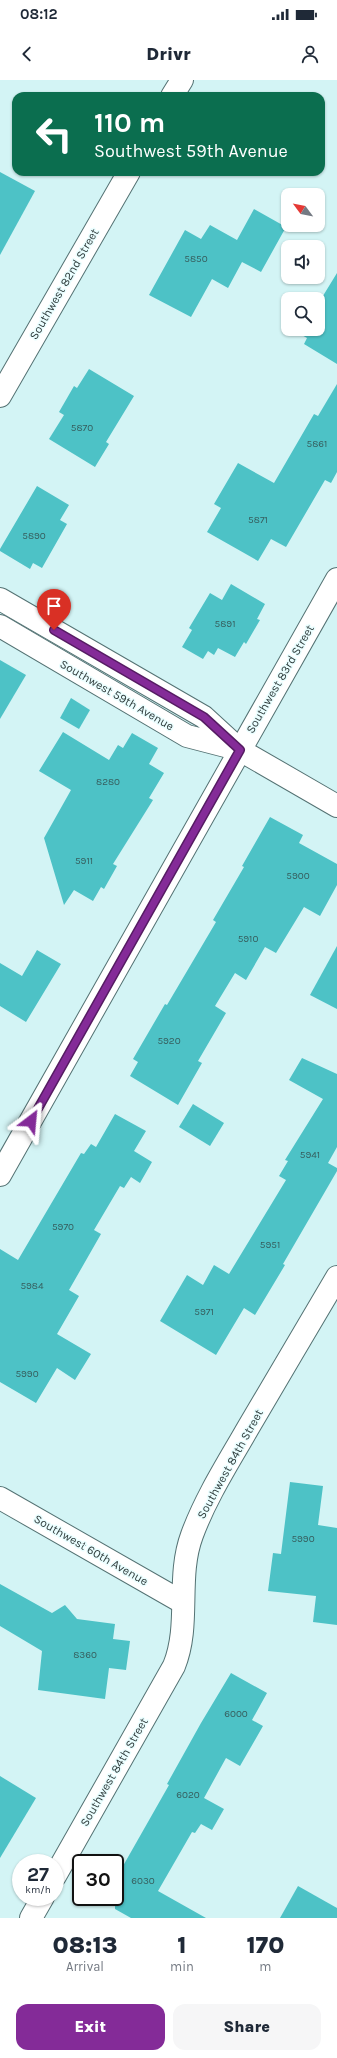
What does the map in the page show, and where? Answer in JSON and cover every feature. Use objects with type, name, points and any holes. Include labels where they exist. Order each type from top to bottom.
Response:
[{"type":"street","points":[[174,92],[182,80]]},
{"type":"street","name":"Southwest 82nd Street","points":[[0,396],[127,176]]},
{"type":"street","name":"Southwest 83rd Street","points":[[0,1175],[337,579]]},
{"type":"street","name":"Southwest 59th Avenue","points":[[0,599],[204,717],[240,750],[337,806]]},
{"type":"street","name":"Southwest 59th Avenue","points":[[0,626],[187,736],[240,750]]},
{"type":"street","name":"Southwest 84th Street","points":[[64,1860],[174,1666],[182,1642],[182,1586],[186,1554],[199,1519],[217,1482],[337,1277]]},
{"type":"street","name":"Southwest 60th Avenue","points":[[0,1498],[182,1602]]},
{"type":"street","points":[[31,1918],[38,1906]]},
{"type":"building","points":[[0,172],[35,191],[0,255]]},
{"type":"building","points":[[254,209],[281,224],[281,232],[283,232],[261,272],[242,262],[228,288],[212,279],[191,317],[149,295],[185,230],[201,239],[210,225],[237,240]]},
{"type":"building","points":[[337,273],[337,364],[304,344],[307,338],[304,336],[325,336],[325,293]]},
{"type":"building","points":[[89,369],[134,396],[106,442],[109,444],[95,467],[49,439],[64,415],[59,412],[74,386],[77,388]]},
{"type":"building","points":[[337,384],[337,472],[331,483],[325,480],[286,547],[271,539],[258,561],[207,532],[221,508],[214,504],[238,463],[274,483],[314,414],[318,416]]},
{"type":"building","points":[[37,486],[69,505],[60,520],[67,524],[42,568],[33,563],[30,569],[0,551],[0,549]]},
{"type":"building","points":[[231,584],[265,604],[257,619],[260,620],[246,644],[244,642],[235,657],[218,648],[214,655],[208,651],[203,659],[182,647],[192,630],[189,628],[210,593],[222,600]]},
{"type":"building","points":[[0,660],[26,675],[0,719]]},
{"type":"building","points":[[71,698],[90,710],[79,729],[60,718]]},
{"type":"building","points":[[63,732],[109,760],[118,745],[123,748],[132,733],[158,748],[149,764],[164,773],[149,798],[153,800],[113,864],[117,866],[104,889],[101,887],[93,901],[74,890],[64,905],[44,838],[71,790],[39,771]]},
{"type":"building","points":[[270,817],[303,835],[299,843],[337,864],[337,885],[320,916],[304,907],[276,953],[265,947],[246,980],[235,973],[215,1006],[226,1013],[198,1061],[202,1063],[178,1105],[130,1076],[138,1062],[133,1059],[216,922],[213,920],[244,867],[242,866]]},
{"type":"building","points":[[337,946],[337,1009],[310,995]]},
{"type":"building","points":[[37,950],[61,964],[26,1022],[0,1006],[0,963],[22,976]]},
{"type":"building","points":[[302,1058],[337,1074],[337,1147],[328,1163],[337,1168],[337,1171],[283,1264],[285,1265],[255,1315],[244,1308],[216,1355],[160,1321],[187,1275],[203,1285],[214,1265],[229,1274],[286,1180],[279,1176],[288,1161],[285,1160],[323,1099],[289,1080]]},
{"type":"building","points":[[193,1104],[224,1123],[210,1146],[179,1127]]},
{"type":"building","points":[[115,1114],[146,1131],[134,1151],[152,1162],[140,1183],[131,1177],[124,1188],[120,1186],[94,1230],[101,1234],[69,1290],[79,1296],[57,1334],[91,1354],[75,1380],[57,1368],[36,1403],[0,1382],[0,1249],[18,1260],[81,1153],[84,1154],[91,1144],[96,1147]]},
{"type":"building","points":[[290,1482],[323,1486],[318,1525],[337,1528],[337,1625],[313,1622],[316,1596],[268,1591],[273,1553],[281,1554]]},
{"type":"building","points":[[0,1584],[52,1613],[65,1605],[77,1619],[115,1624],[113,1639],[130,1641],[126,1670],[109,1668],[105,1699],[38,1690],[42,1651],[0,1626]]},
{"type":"building","points":[[231,1673],[267,1693],[252,1720],[263,1726],[240,1766],[226,1758],[204,1798],[224,1809],[212,1830],[201,1824],[195,1833],[192,1832],[158,1891],[206,1918],[131,1918],[115,1909],[115,1906],[124,1906],[124,1864],[169,1785],[167,1784]]},
{"type":"building","points":[[0,1776],[36,1798],[0,1858]]},
{"type":"building","points":[[298,1886],[337,1908],[337,1918],[280,1918]]},
{"type":"route","points":[[31,1121],[240,750],[204,717],[54,630]]}]
